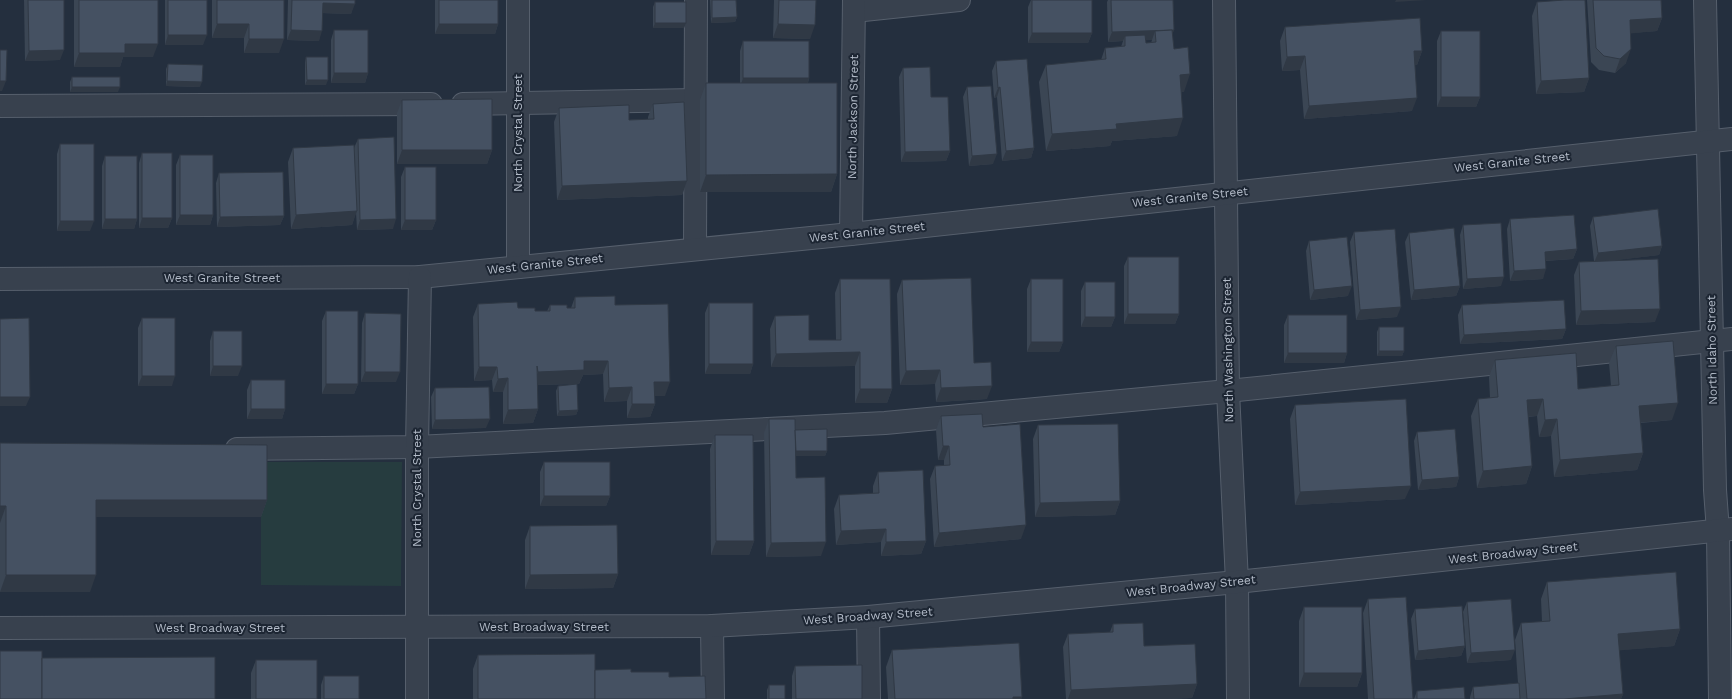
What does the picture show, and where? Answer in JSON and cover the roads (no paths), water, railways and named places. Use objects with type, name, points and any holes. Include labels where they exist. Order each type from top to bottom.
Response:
[{"type":"street","name":"North Crystal Street","points":[[518,0],[518,266]]},
{"type":"street","points":[[695,249],[696,0]]},
{"type":"street","points":[[854,5],[959,0]]},
{"type":"street","name":"North Washington Street","points":[[1224,0],[1228,390],[1237,582],[1238,699]]},
{"type":"street","name":"North Idaho Street","points":[[1704,0],[1706,141],[1722,340],[1715,490],[1725,530],[1720,699]]},
{"type":"street","name":"North Jackson Street","points":[[851,234],[854,5]]},
{"type":"street","points":[[0,106],[518,104],[696,100]]},
{"type":"street","name":"West Granite Street","points":[[0,279],[420,277],[518,266],[851,234],[1732,139]]},
{"type":"street","name":"North Crystal Street","points":[[417,699],[417,448],[420,277]]},
{"type":"street","points":[[220,449],[417,448],[885,423],[1722,340]]},
{"type":"street","name":"West Broadway Street","points":[[0,628],[712,626],[868,617],[1237,582],[1725,530]]},
{"type":"street","points":[[868,617],[869,699]]},
{"type":"street","points":[[712,626],[713,699]]}]
